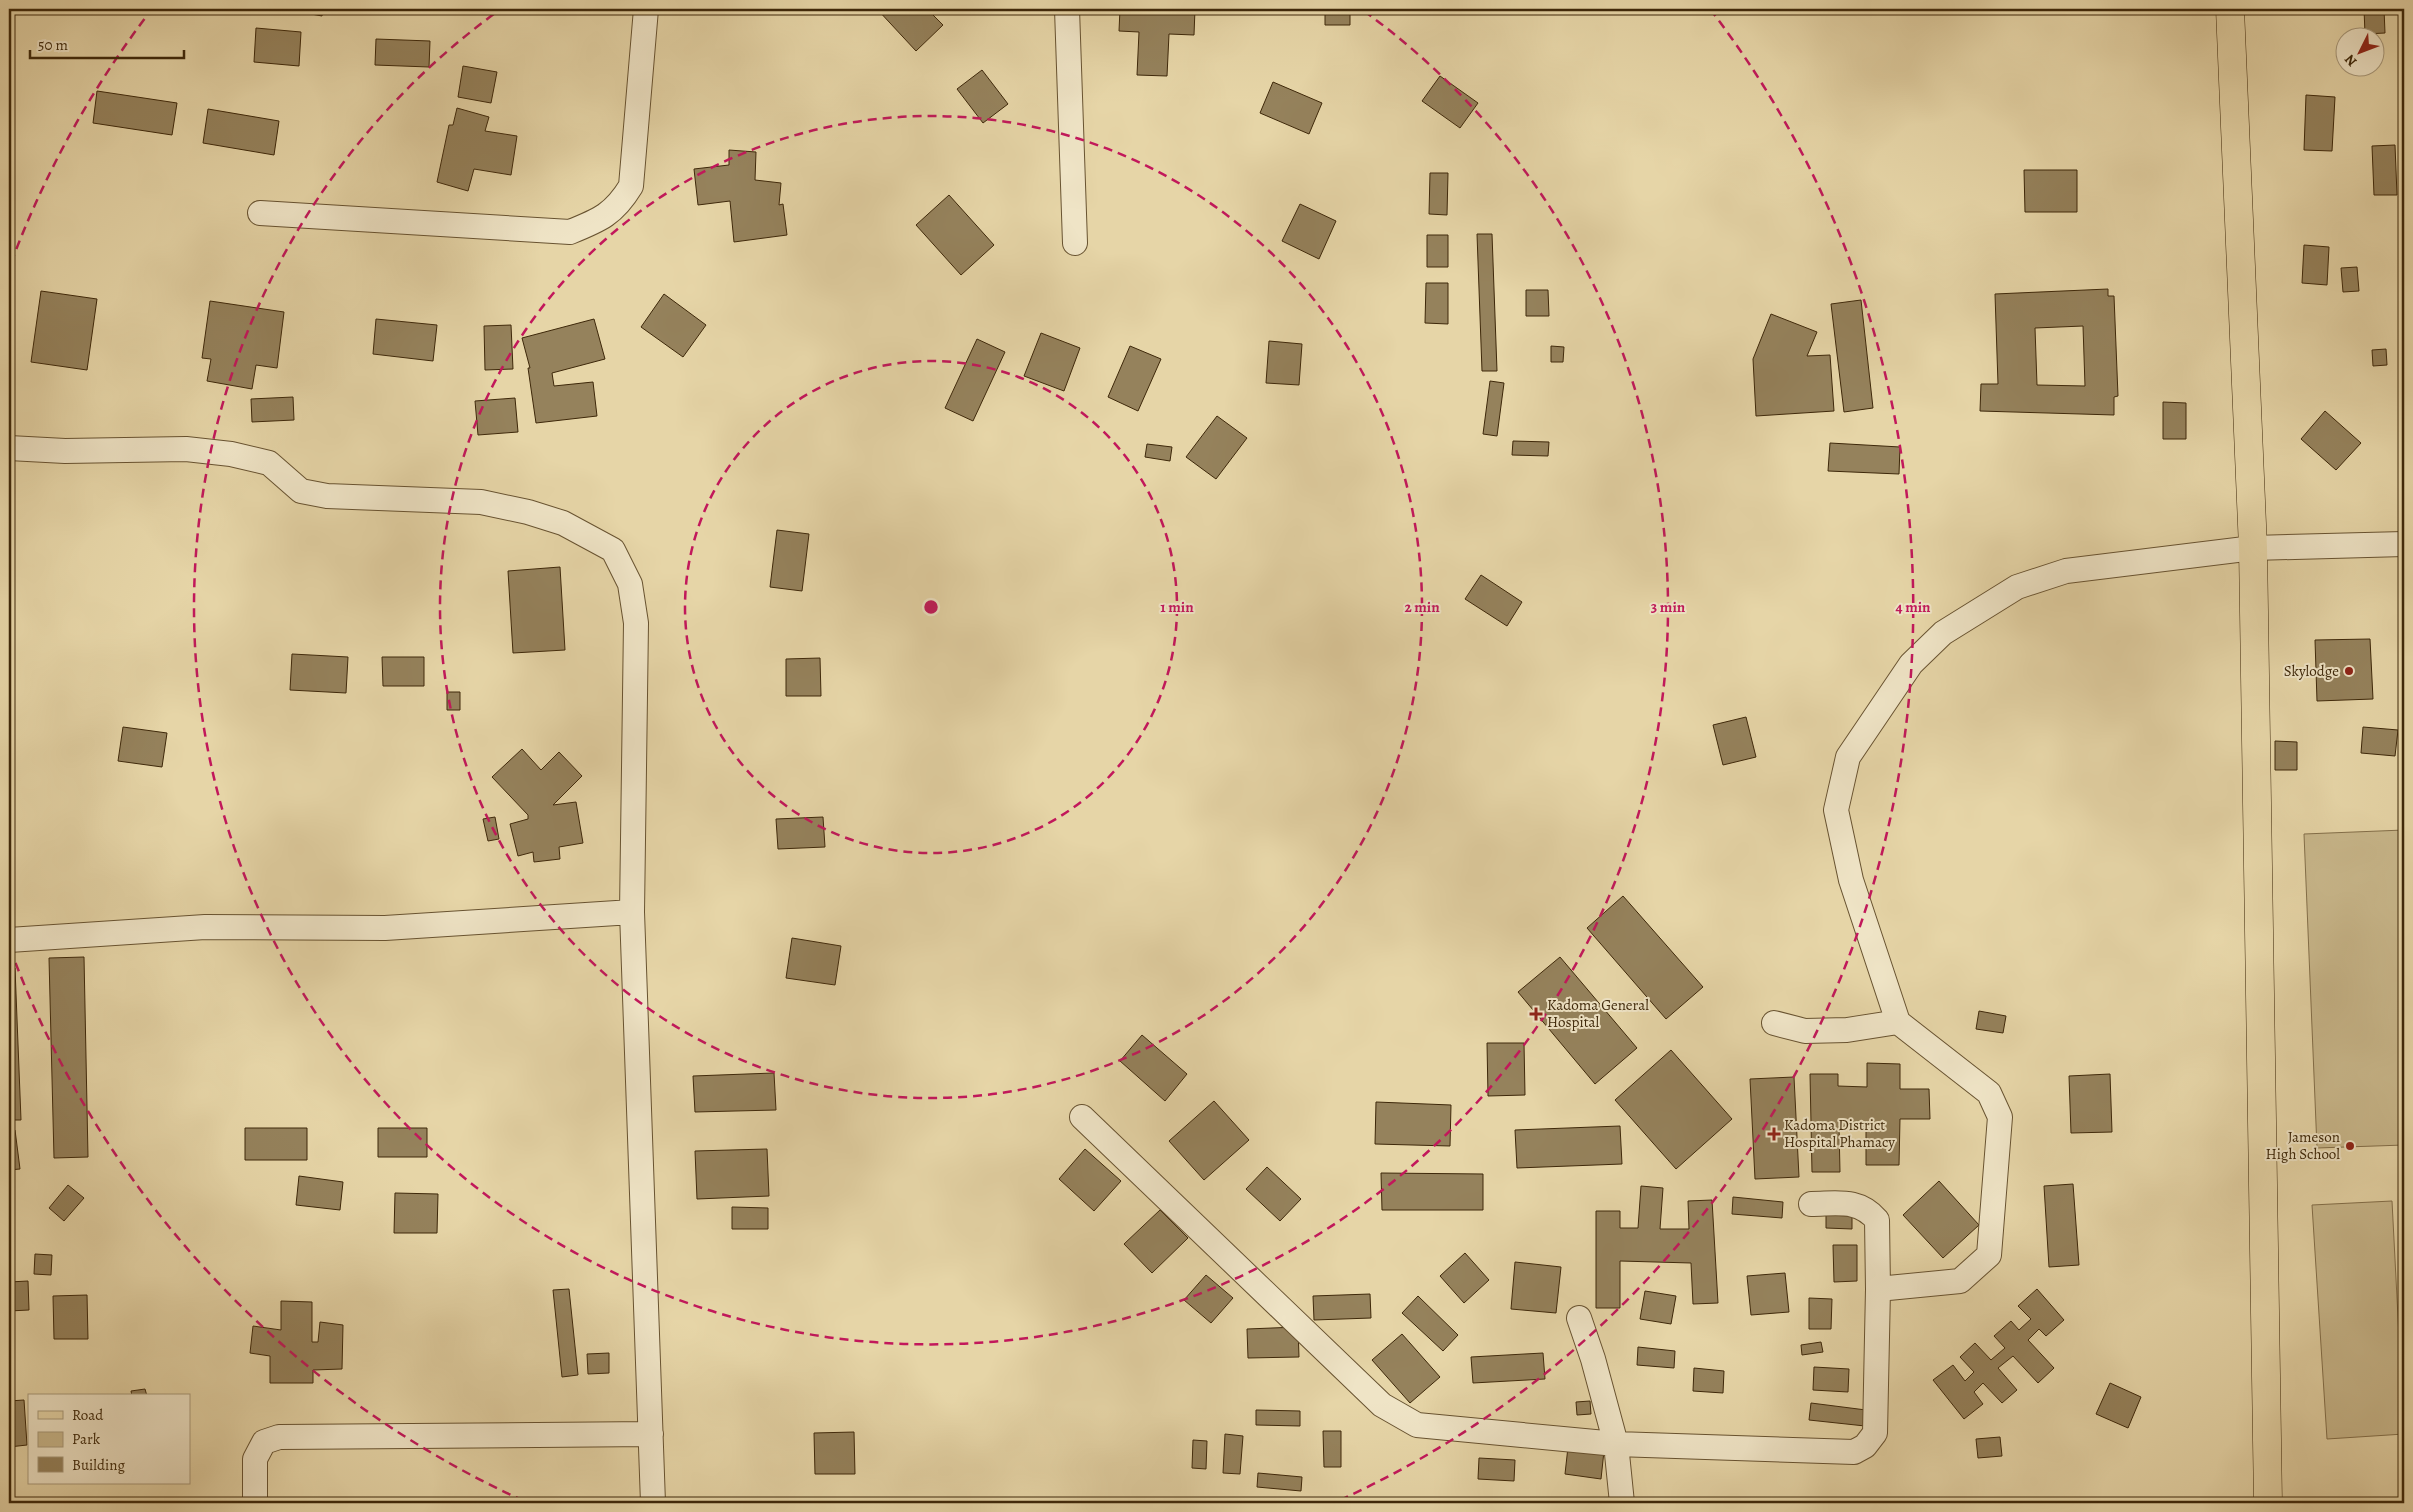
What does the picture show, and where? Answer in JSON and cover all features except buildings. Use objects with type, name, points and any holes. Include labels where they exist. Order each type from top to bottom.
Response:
[{"type":"main road","points":[[2230,9],[2253,548],[2268,1503]]},
{"type":"street","points":[[260,213],[570,232],[591,224],[620,205],[631,186],[646,9]]},
{"type":"street","points":[[1067,9],[1075,243]]},
{"type":"street","points":[[9,448],[65,451],[186,450],[231,454],[269,463],[302,491],[327,496],[481,502],[528,512],[563,523],[613,550],[630,584],[636,623],[632,912],[653,1503]]},
{"type":"street","points":[[1878,1289],[1960,1281],[1989,1255],[2000,1117],[1989,1093],[1898,1022],[1850,880],[1836,810],[1848,757],[1911,664],[1943,634],[2017,587],[2066,571],[2253,548],[2404,544]]},
{"type":"street","points":[[9,940],[205,927],[385,928],[632,912]]},
{"type":"street","points":[[1774,1023],[1805,1031],[1847,1030],[1898,1022]]},
{"type":"street","points":[[1082,1117],[1382,1405],[1417,1425],[1616,1444],[1854,1452],[1865,1446],[1875,1432],[1878,1289],[1877,1220],[1868,1210],[1854,1204],[1810,1204]]},
{"type":"street","points":[[1579,1318],[1593,1358],[1616,1444],[1622,1503]]},
{"type":"street","points":[[255,1503],[255,1459],[264,1442],[279,1437],[651,1434]]},
{"type":"green space","points":[[2404,830],[2404,1145],[2317,1148],[2304,834]]},
{"type":"green space","points":[[2392,1201],[2404,1434],[2327,1439],[2312,1205]]},
{"type":"place","name":"Skylodge","points":[[2349,671]]},
{"type":"place","name":"Kadoma General Hospital","points":[[1536,1014]]},
{"type":"place","name":"Kadoma District Hospital Phamacy","points":[[1774,1134]]},
{"type":"place","name":"Jameson High School","points":[[2350,1146]]}]
